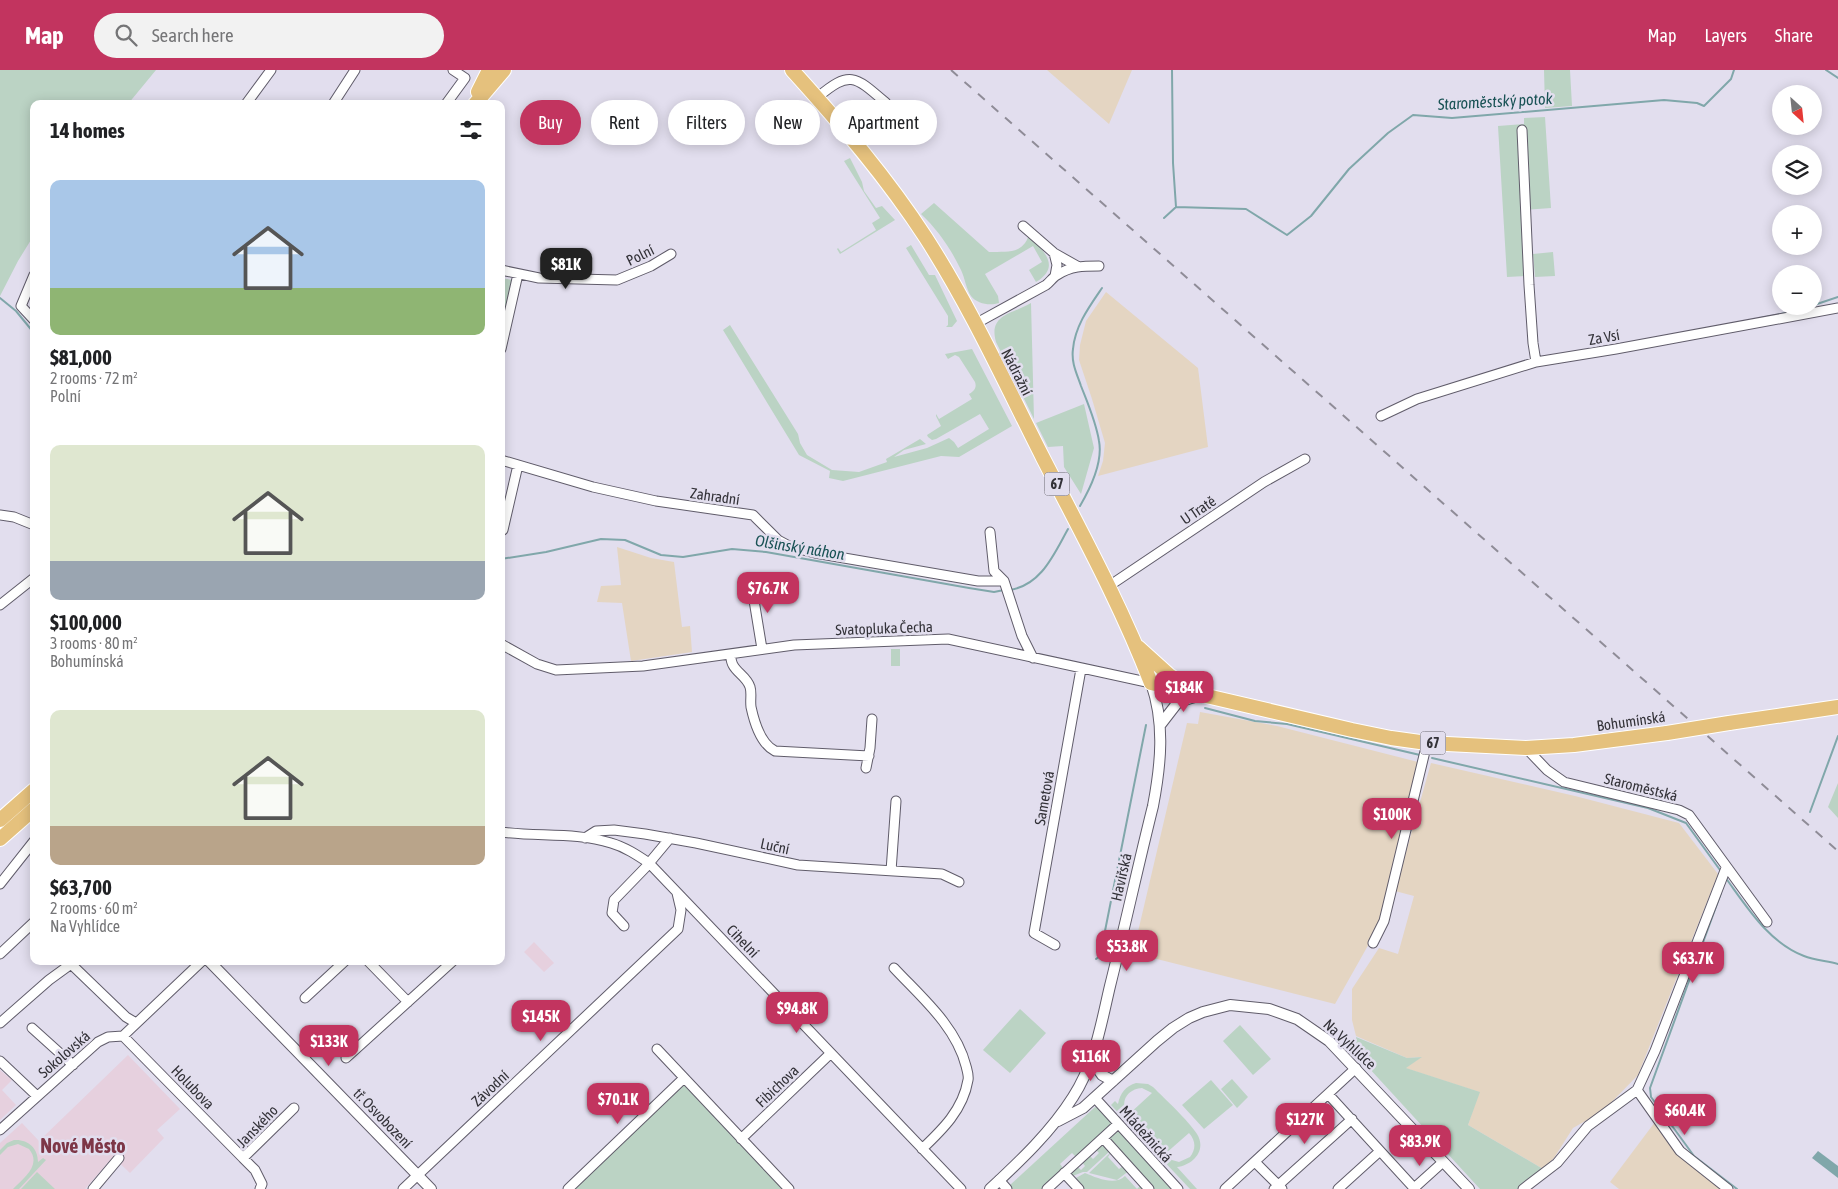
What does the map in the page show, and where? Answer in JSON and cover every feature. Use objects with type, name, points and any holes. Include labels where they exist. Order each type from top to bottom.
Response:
[{"type":"main road","points":[[474,100],[480,70]]},
{"type":"main road","points":[[475,100],[488,70]]},
{"type":"main road","points":[[476,100],[504,70]]},
{"type":"main road","name":"Nádražní","points":[[792,70],[818,98],[870,161],[909,212],[944,267],[975,324],[1108,586],[1137,646],[1151,683]]},
{"type":"main road","points":[[1137,646],[1169,675],[1199,694]]},
{"type":"main road","name":"Bohumínská","points":[[1151,683],[1391,738],[1428,743],[1526,748],[1574,745],[1667,733],[1838,707]]},
{"type":"main road","points":[[0,820],[30,794]]},
{"type":"main road","points":[[0,840],[30,813]]},
{"type":"street","points":[[249,100],[271,70]]},
{"type":"street","points":[[336,100],[355,70]]},
{"type":"street","points":[[449,100],[465,78],[453,70]]},
{"type":"street","points":[[818,98],[837,79],[852,77],[862,81],[884,100]]},
{"type":"street","points":[[1522,130],[1529,284],[1536,362]]},
{"type":"street","points":[[1023,226],[1054,253],[1078,266]]},
{"type":"street","points":[[1054,253],[1055,276]]},
{"type":"street","name":"Polní","points":[[505,271],[539,278],[617,280],[651,266],[671,254]]},
{"type":"street","points":[[975,324],[1046,285],[1055,276],[1078,266],[1099,266]]},
{"type":"street","points":[[505,331],[518,274]]},
{"type":"street","points":[[30,285],[21,306],[30,316]]},
{"type":"street","name":"Za Vsí","points":[[1381,416],[1417,399],[1536,362],[1838,308]]},
{"type":"street","name":"U Tratě","points":[[1108,586],[1264,482],[1305,459]]},
{"type":"street","name":"Zahradní","points":[[505,461],[593,487],[656,501],[753,515],[778,540],[791,547],[1007,588]]},
{"type":"street","points":[[505,521],[518,465]]},
{"type":"street","points":[[0,514],[30,523]]},
{"type":"street","points":[[990,532],[994,571],[1007,588],[1022,636],[1033,658]]},
{"type":"street","points":[[0,605],[30,581]]},
{"type":"street","points":[[751,582],[762,649]]},
{"type":"street","name":"Svatopluka Čecha","points":[[505,646],[537,664],[556,670],[644,666],[794,645],[948,639],[1151,683]]},
{"type":"street","points":[[730,654],[733,666],[744,676],[750,688],[754,717],[765,743],[771,750],[868,756]]},
{"type":"street","name":"Sametová","points":[[1054,944],[1034,933],[1081,669]]},
{"type":"street","name":"Havířská","points":[[990,1189],[1057,1121],[1074,1096],[1091,1060],[1105,1014],[1158,778],[1161,724],[1151,683]]},
{"type":"street","points":[[1161,724],[1178,702],[1199,694]]},
{"type":"street","points":[[866,768],[872,719]]},
{"type":"street","points":[[1373,943],[1384,921],[1428,743]]},
{"type":"street","name":"Staroměstská","points":[[1526,748],[1547,770],[1564,782],[1679,810],[1689,815],[1767,922]]},
{"type":"street","points":[[891,871],[896,800]]},
{"type":"street","points":[[0,840],[12,835],[30,819]]},
{"type":"street","name":"Luční","points":[[585,838],[596,831],[614,830],[670,838],[798,865],[942,874],[959,882]]},
{"type":"street","name":"Cihelní","points":[[505,832],[585,838],[611,843],[630,851],[649,864],[961,1189]]},
{"type":"street","points":[[624,926],[612,913],[614,900],[649,864],[670,838]]},
{"type":"street","points":[[0,884],[30,846]]},
{"type":"street","points":[[1522,1189],[1558,1163],[1588,1126],[1637,1090],[1655,1051],[1726,868]]},
{"type":"street","name":"Závodní","points":[[403,1189],[678,929],[681,910],[677,893]]},
{"type":"street","points":[[0,954],[30,926]]},
{"type":"street","points":[[0,1023],[48,980],[69,965]]},
{"type":"street","points":[[71,965],[126,1017],[136,1023]]},
{"type":"street","points":[[123,1036],[198,965]]},
{"type":"street","name":"tř. Osvobození","points":[[214,965],[431,1189]]},
{"type":"street","points":[[305,998],[341,965]]},
{"type":"street","points":[[372,965],[408,1002]]},
{"type":"street","points":[[346,1058],[449,965]]},
{"type":"street","points":[[894,968],[944,1022],[962,1050],[969,1078],[964,1097],[954,1115],[942,1130],[922,1149]]},
{"type":"street","name":"Na Vyhlídce","points":[[1057,1121],[1076,1113],[1095,1098],[1173,1028],[1203,1012],[1230,1005],[1269,1009],[1297,1019],[1329,1041],[1469,1189]]},
{"type":"street","points":[[32,1028],[73,1065]]},
{"type":"street","name":"Sokolovská","points":[[0,1130],[98,1042],[108,1037],[123,1036]]},
{"type":"street","name":"Holubova","points":[[123,1036],[243,1158]]},
{"type":"street","points":[[657,1049],[789,1189]]},
{"type":"street","name":"Fibichova","points":[[741,1139],[831,1053]]},
{"type":"street","points":[[1091,1060],[1102,1075],[1113,1081]]},
{"type":"street","name":"Sokolovská","points":[[0,1061],[37,1096]]},
{"type":"street","points":[[1225,1189],[1356,1068]]},
{"type":"street","points":[[568,1189],[684,1078]]},
{"type":"street","points":[[1637,1090],[1680,1151],[1728,1189]]},
{"type":"street","points":[[1328,1094],[1414,1189],[1443,1162]]},
{"type":"street","name":"Mládežnická","points":[[1095,1098],[1178,1189]]},
{"type":"street","name":"Janského","points":[[260,1189],[262,1184],[255,1170],[243,1158],[294,1108]]},
{"type":"street","points":[[1255,1162],[1278,1188],[1352,1120]]},
{"type":"street","points":[[1047,1189],[1118,1124]]},
{"type":"street","points":[[1103,1138],[1149,1189]]},
{"type":"street","points":[[1338,1189],[1380,1151]]},
{"type":"street","points":[[93,1189],[119,1158]]},
{"type":"street","points":[[1064,1173],[1079,1189]]},
{"type":"street","points":[[999,1180],[1007,1189]]},
{"type":"shaded area","points":[[0,70],[156,70],[131,100],[30,100],[30,242],[0,296]]},
{"type":"shaded area","points":[[1047,70],[1132,70],[1109,124]]},
{"type":"shaded area","points":[[1544,70],[1570,70],[1572,106],[1545,108]]},
{"type":"shaded area","points":[[1545,117],[1551,208],[1524,210],[1526,276],[1507,277],[1498,126],[1524,124],[1524,118]]},
{"type":"shaded area","points":[[850,158],[862,182],[864,191],[876,208],[882,206],[895,220],[840,254],[838,248],[841,252],[876,230],[872,223],[880,218],[844,161]]},
{"type":"shaded area","points":[[934,203],[989,252],[1018,249],[1029,235],[1048,258],[1048,270],[1036,282],[1029,270],[1042,262],[1033,246],[985,274],[998,296],[999,303],[980,303],[969,293],[961,270],[948,247],[921,214]]},
{"type":"shaded area","points":[[911,245],[929,275],[935,275],[957,321],[952,327],[946,327],[948,325],[948,316],[906,248]]},
{"type":"shaded area","points":[[1553,252],[1555,276],[1535,277],[1533,254]]},
{"type":"shaded area","points":[[505,279],[513,280],[505,314]]},
{"type":"shaded area","points":[[1106,292],[1198,368],[1208,447],[1098,476],[1103,461],[1105,443],[1079,360],[1080,345],[1086,321]]},
{"type":"shaded area","points":[[1031,303],[1034,419],[996,342],[994,333],[999,320]]},
{"type":"shaded area","points":[[730,325],[798,434],[800,443],[807,455],[832,470],[859,472],[887,462],[886,459],[920,439],[926,444],[904,450],[894,457],[927,448],[949,438],[958,448],[989,429],[980,414],[936,439],[932,440],[928,437],[927,435],[941,426],[936,414],[939,419],[972,399],[969,394],[974,390],[976,384],[959,357],[955,355],[948,359],[945,354],[972,349],[1012,426],[959,457],[941,456],[843,481],[829,478],[830,471],[799,455],[723,330]]},
{"type":"shaded area","points":[[1084,404],[1094,448],[1081,494],[1064,467],[1063,446],[1048,447],[1036,423]]},
{"type":"shaded area","points":[[617,547],[651,558],[674,562],[682,627],[690,626],[692,652],[631,661],[622,603],[597,602],[601,586],[621,585]]},
{"type":"shaded area","points":[[891,649],[900,649],[900,666],[891,666]]},
{"type":"shaded area","points":[[1200,712],[1277,726],[1418,762],[1379,926],[1335,1004],[1133,953],[1187,723],[1198,724]]},
{"type":"shaded area","points":[[1431,763],[1575,796],[1679,823],[1718,874],[1638,1075],[1603,1111],[1573,1128],[1554,1158],[1543,1169],[1468,1125],[1479,1092],[1405,1068],[1421,1057],[1407,1058],[1356,1036],[1352,1020],[1352,989],[1379,948],[1398,954],[1414,896],[1395,891]]},
{"type":"shaded area","points":[[1838,783],[1838,818],[1828,807]]},
{"type":"shaded area","points":[[534,942],[554,963],[544,972],[524,952]]},
{"type":"shaded area","points":[[1020,1009],[1046,1033],[1010,1073],[983,1050]]},
{"type":"shaded area","points":[[1240,1025],[1271,1059],[1253,1075],[1223,1041]]},
{"type":"shaded area","points":[[1356,1037],[1407,1058],[1422,1057],[1406,1068],[1480,1092],[1468,1125],[1543,1169],[1517,1189],[1480,1189],[1357,1055]]},
{"type":"shaded area","points":[[128,1055],[180,1109],[157,1130],[164,1138],[130,1173],[113,1157],[85,1189],[0,1189],[0,1143],[22,1123],[39,1141]]},
{"type":"shaded area","points":[[0,1070],[12,1080],[2,1090],[16,1105],[0,1120]]},
{"type":"shaded area","points":[[1232,1079],[1248,1097],[1237,1108],[1221,1089]]},
{"type":"shaded area","points":[[1211,1080],[1233,1105],[1204,1129],[1182,1105]]},
{"type":"shaded area","points":[[1136,1083],[1148,1084],[1153,1087],[1197,1134],[1200,1146],[1197,1156],[1183,1166],[1177,1167],[1197,1189],[1190,1189],[1111,1105],[1115,1101],[1118,1104],[1124,1090]],"holes":[[[1142,1088],[1152,1093],[1128,1115],[1124,1105],[1126,1097],[1132,1091]],[[1189,1133],[1194,1142],[1192,1154],[1190,1157],[1179,1162],[1172,1160],[1165,1154]]]},
{"type":"shaded area","points":[[683,1084],[784,1189],[573,1189]]},
{"type":"shaded area","points":[[1095,1107],[1106,1114],[1113,1125],[1076,1157],[1072,1153],[1060,1164],[1063,1168],[1044,1189],[1011,1189],[1010,1185]]},
{"type":"shaded area","points":[[1655,1122],[1722,1189],[1619,1189],[1610,1182]]},
{"type":"shaded area","points":[[1119,1130],[1175,1189],[1152,1189],[1108,1141],[1109,1135]]},
{"type":"shaded area","points":[[14,1140],[24,1141],[31,1145],[38,1157],[38,1162],[43,1158],[46,1160],[19,1189],[13,1189],[30,1171],[34,1160],[29,1149],[18,1144],[8,1147],[0,1155],[0,1150],[7,1143]]},
{"type":"shaded area","points":[[1102,1143],[1110,1151],[1087,1172],[1070,1177],[1070,1171],[1076,1165],[1081,1170],[1085,1166],[1082,1162],[1089,1155],[1093,1159],[1099,1153],[1095,1149]]},
{"type":"shaded area","points":[[1112,1151],[1108,1157],[1119,1169],[1123,1166],[1130,1170],[1117,1180],[1089,1173]]},
{"type":"shaded area","points":[[1818,1151],[1838,1166],[1838,1178],[1812,1158]]},
{"type":"shaded area","points":[[37,1172],[55,1189],[21,1189]]},
{"type":"shaded area","points":[[1085,1173],[1111,1181],[1125,1176],[1137,1189],[1081,1189],[1074,1179]]},
{"type":"shaded area","points":[[1141,1185],[1147,1189],[1137,1189]]},
{"type":"waterway","name":"Staroměstský potok","points":[[1172,70],[1173,163],[1176,207]]},
{"type":"waterway","name":"Staroměstský potok","points":[[1164,218],[1176,207],[1246,209],[1287,235],[1311,216],[1349,169],[1388,133],[1413,115],[1452,118],[1664,100],[1697,103],[1704,106],[1731,79],[1734,70]]},
{"type":"waterway","name":"Staroměstský potok","points":[[1826,70],[1838,78]]},
{"type":"waterway","name":"Olšinský náhon","points":[[1080,506],[1095,475],[1100,449],[1094,420],[1075,368],[1073,349],[1080,325],[1102,288]]},
{"type":"waterway","points":[[1822,302],[1838,297]]},
{"type":"waterway","name":"Olšinský náhon","points":[[0,298],[16,311],[30,328]]},
{"type":"waterway","points":[[1761,318],[1776,315]]},
{"type":"waterway","name":"Olšinský náhon","points":[[1009,590],[1020,587],[1038,576],[1052,558],[1068,529]]},
{"type":"waterway","name":"Olšinský náhon","points":[[505,558],[546,552],[601,539],[625,540],[661,555],[683,557],[732,549],[766,552],[994,592],[1004,590]]},
{"type":"waterway","points":[[1205,708],[1255,721],[1287,724],[1420,755]]},
{"type":"waterway","points":[[1096,959],[1100,956],[1146,725]]},
{"type":"waterway","points":[[1810,812],[1838,736]]},
{"type":"waterway","points":[[1432,758],[1648,808],[1686,823],[1720,870]]},
{"type":"waterway","points":[[1725,877],[1759,923],[1780,942],[1804,956],[1838,964]]},
{"type":"waterway","points":[[1721,893],[1650,1088],[1651,1097],[1694,1156],[1737,1189]]},
{"type":"railway","points":[[951,70],[1838,851]]},
{"type":"district","name":"Nové Město","points":[[83,1145]]}]
